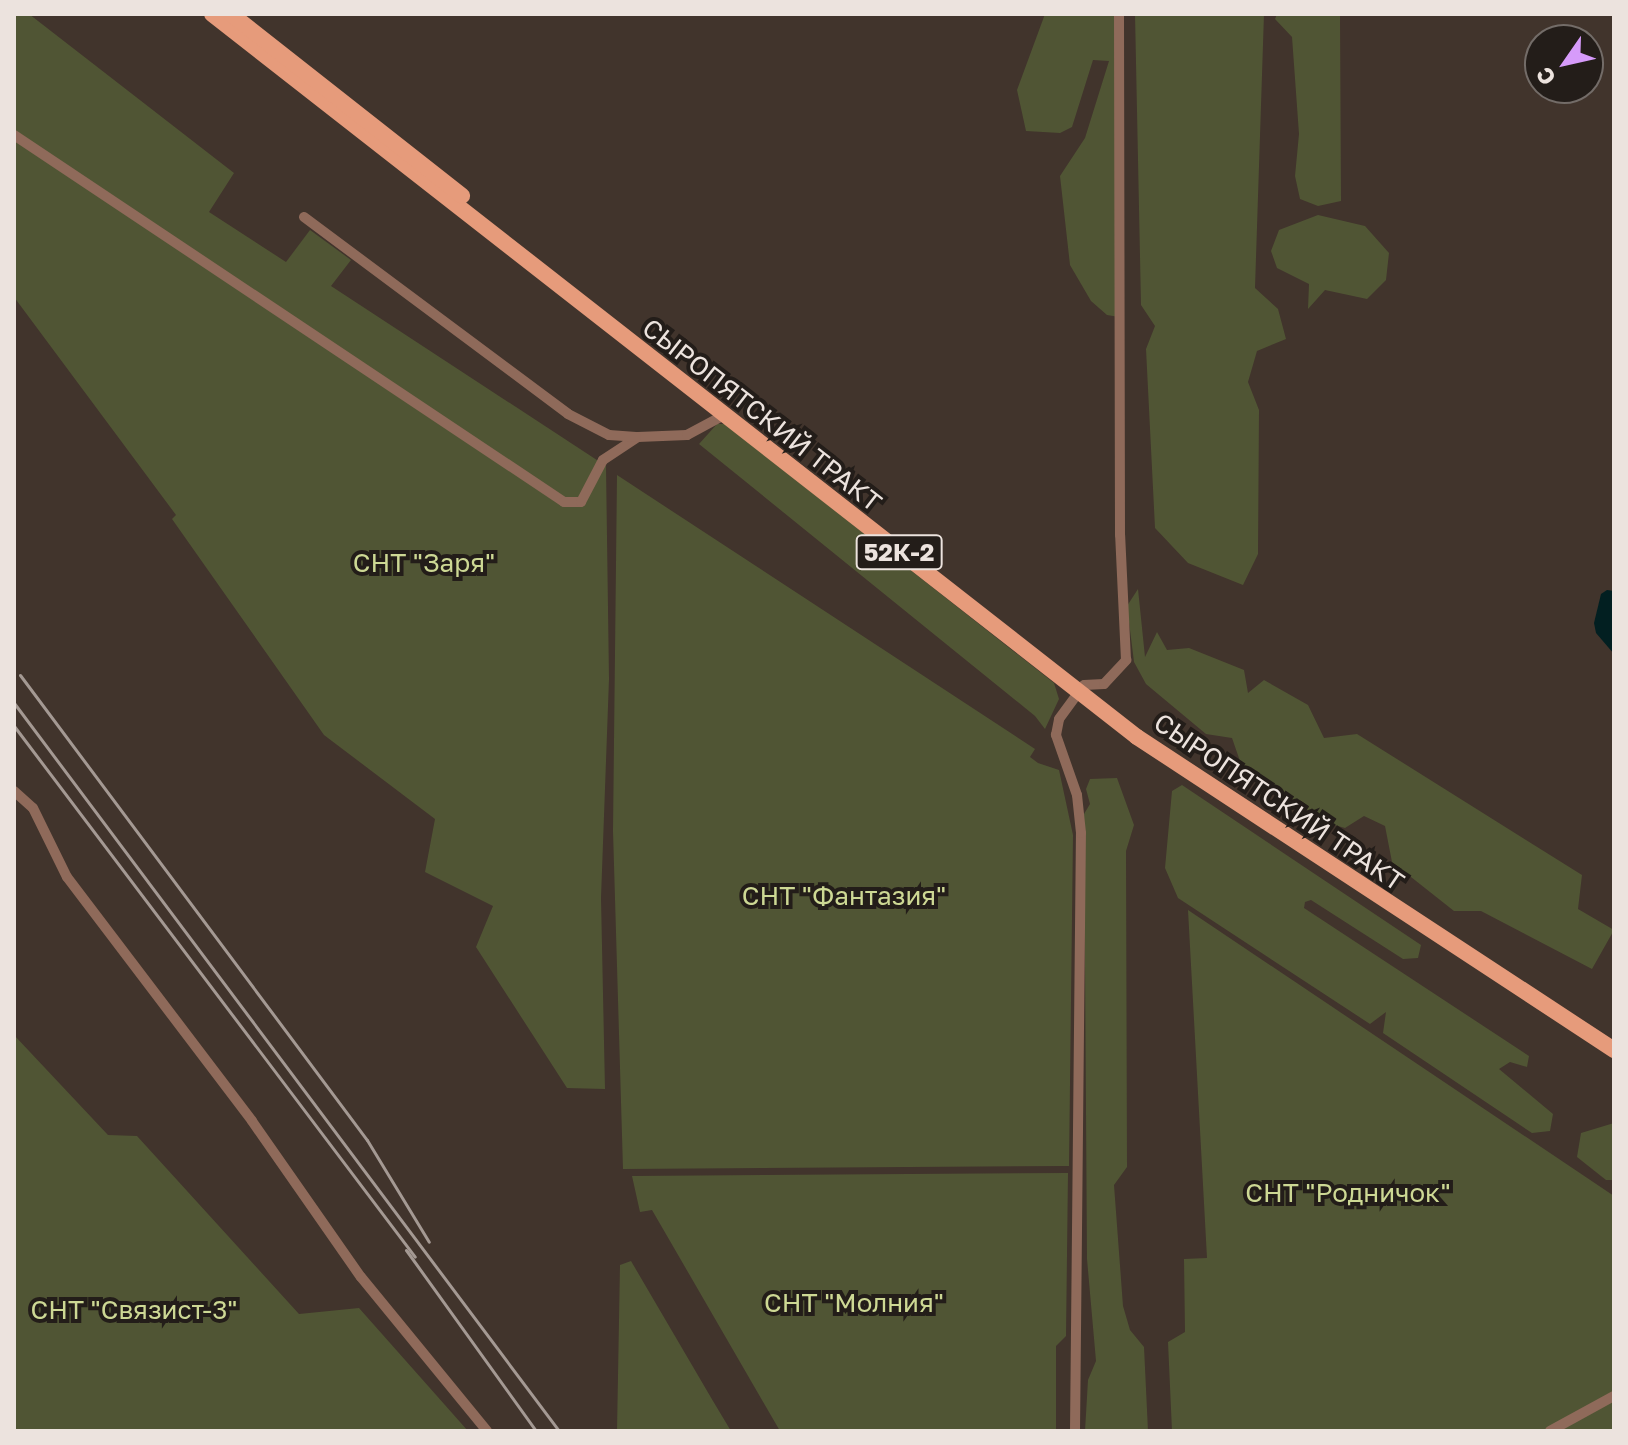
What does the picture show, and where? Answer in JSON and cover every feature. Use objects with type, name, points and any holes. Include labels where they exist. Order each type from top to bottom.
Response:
[{"type":"main road","name":"СЫРОПЯТСКИЙ ТРАКТ","points":[[212,14],[724,415],[1081,689],[1184,760],[1614,1038]]},
{"type":"main road","name":"СЫРОПЯТСКИЙ ТРАКТ","points":[[231,14],[1180,768],[1614,1050]]},
{"type":"street","points":[[1075,1431],[1081,833],[1077,795],[1056,735],[1059,719],[1081,689],[1104,684],[1126,660],[1120,535],[1119,14]]},
{"type":"street","points":[[14,135],[564,502],[581,502],[603,460],[638,437]]},
{"type":"street","points":[[304,217],[568,414],[609,435],[687,435],[724,415]]},
{"type":"street","points":[[14,791],[33,808],[67,877],[252,1121],[361,1277],[487,1431]]},
{"type":"street","points":[[1550,1431],[1614,1396]]},
{"type":"green space","name":"СНТ \"Заря\"","points":[[14,14],[29,14],[234,173],[209,212],[286,262],[310,230],[351,260],[331,286],[606,466],[609,679],[601,898],[605,1089],[567,1088],[476,947],[493,906],[425,872],[435,819],[324,735],[172,519],[176,515],[14,297]]},
{"type":"green space","points":[[1045,14],[1118,14],[1119,317],[1107,315],[1091,301],[1070,265],[1060,176],[1085,138],[1109,61],[1093,60],[1072,127],[1060,133],[1026,131],[1017,90]]},
{"type":"green space","points":[[1135,14],[1264,14],[1255,288],[1278,309],[1286,339],[1257,351],[1248,382],[1259,410],[1258,554],[1243,585],[1188,563],[1155,528],[1146,349],[1155,326],[1141,305]]},
{"type":"green space","points":[[1277,14],[1340,14],[1341,201],[1318,206],[1300,199],[1295,176],[1299,134],[1292,37],[1275,19]]},
{"type":"green space","points":[[1318,215],[1365,226],[1389,253],[1386,280],[1367,299],[1325,290],[1308,309],[1309,284],[1277,268],[1271,251],[1279,230]]},
{"type":"green space","points":[[717,424],[725,424],[1054,683],[1059,699],[1045,729],[1035,716],[699,444]]},
{"type":"green space","name":"СНТ \"Фантазия\"","points":[[617,475],[1035,749],[1030,757],[1038,763],[1059,770],[1073,835],[1069,1166],[623,1169],[613,831]]},
{"type":"green space","points":[[1138,589],[1145,657],[1157,632],[1167,650],[1189,648],[1244,670],[1248,693],[1264,680],[1308,705],[1324,738],[1357,734],[1582,875],[1578,909],[1614,930],[1592,969],[1481,911],[1454,911],[1392,862],[1385,826],[1364,816],[1345,828],[1324,822],[1241,764],[1232,738],[1206,734],[1146,684],[1134,662],[1127,606]]},
{"type":"green space","points":[[1117,778],[1134,825],[1126,851],[1127,1167],[1114,1185],[1123,1306],[1130,1330],[1144,1347],[1148,1431],[1085,1431],[1088,1380],[1096,1361],[1087,1259],[1084,814],[1090,804],[1086,789],[1090,779]]},
{"type":"green space","points":[[1182,785],[1421,945],[1418,958],[1403,959],[1311,900],[1305,902],[1304,908],[1529,1056],[1527,1067],[1510,1062],[1499,1069],[1553,1114],[1550,1131],[1532,1133],[1383,1033],[1386,1012],[1370,1024],[1178,898],[1165,868],[1172,791]]},
{"type":"green space","name":"СНТ \"Родничок\"","points":[[1188,910],[1614,1196],[1614,1431],[1172,1431],[1168,1342],[1185,1332],[1184,1259],[1207,1258]]},
{"type":"green space","name":"СНТ \"Связист-3\"","points":[[14,1035],[108,1135],[137,1136],[299,1314],[359,1308],[468,1431],[14,1431]]},
{"type":"green space","points":[[1614,1123],[1614,1180],[1606,1180],[1577,1157],[1581,1133]]},
{"type":"green space","name":"СНТ \"Молния\"","points":[[1068,1173],[1066,1336],[1056,1346],[1056,1431],[780,1431],[652,1210],[640,1212],[632,1176]]},
{"type":"green space","points":[[631,1261],[731,1431],[617,1431],[620,1265]]},
{"type":"water","points":[[1607,590],[1614,591],[1614,654],[1596,633],[1594,623],[1601,594]]},
{"type":"railway","points":[[20,675],[367,1140],[429,1242]]},
{"type":"railway","points":[[14,703],[559,1431]]},
{"type":"railway","points":[[14,726],[415,1257]]},
{"type":"railway","points":[[406,1250],[536,1431]]}]
